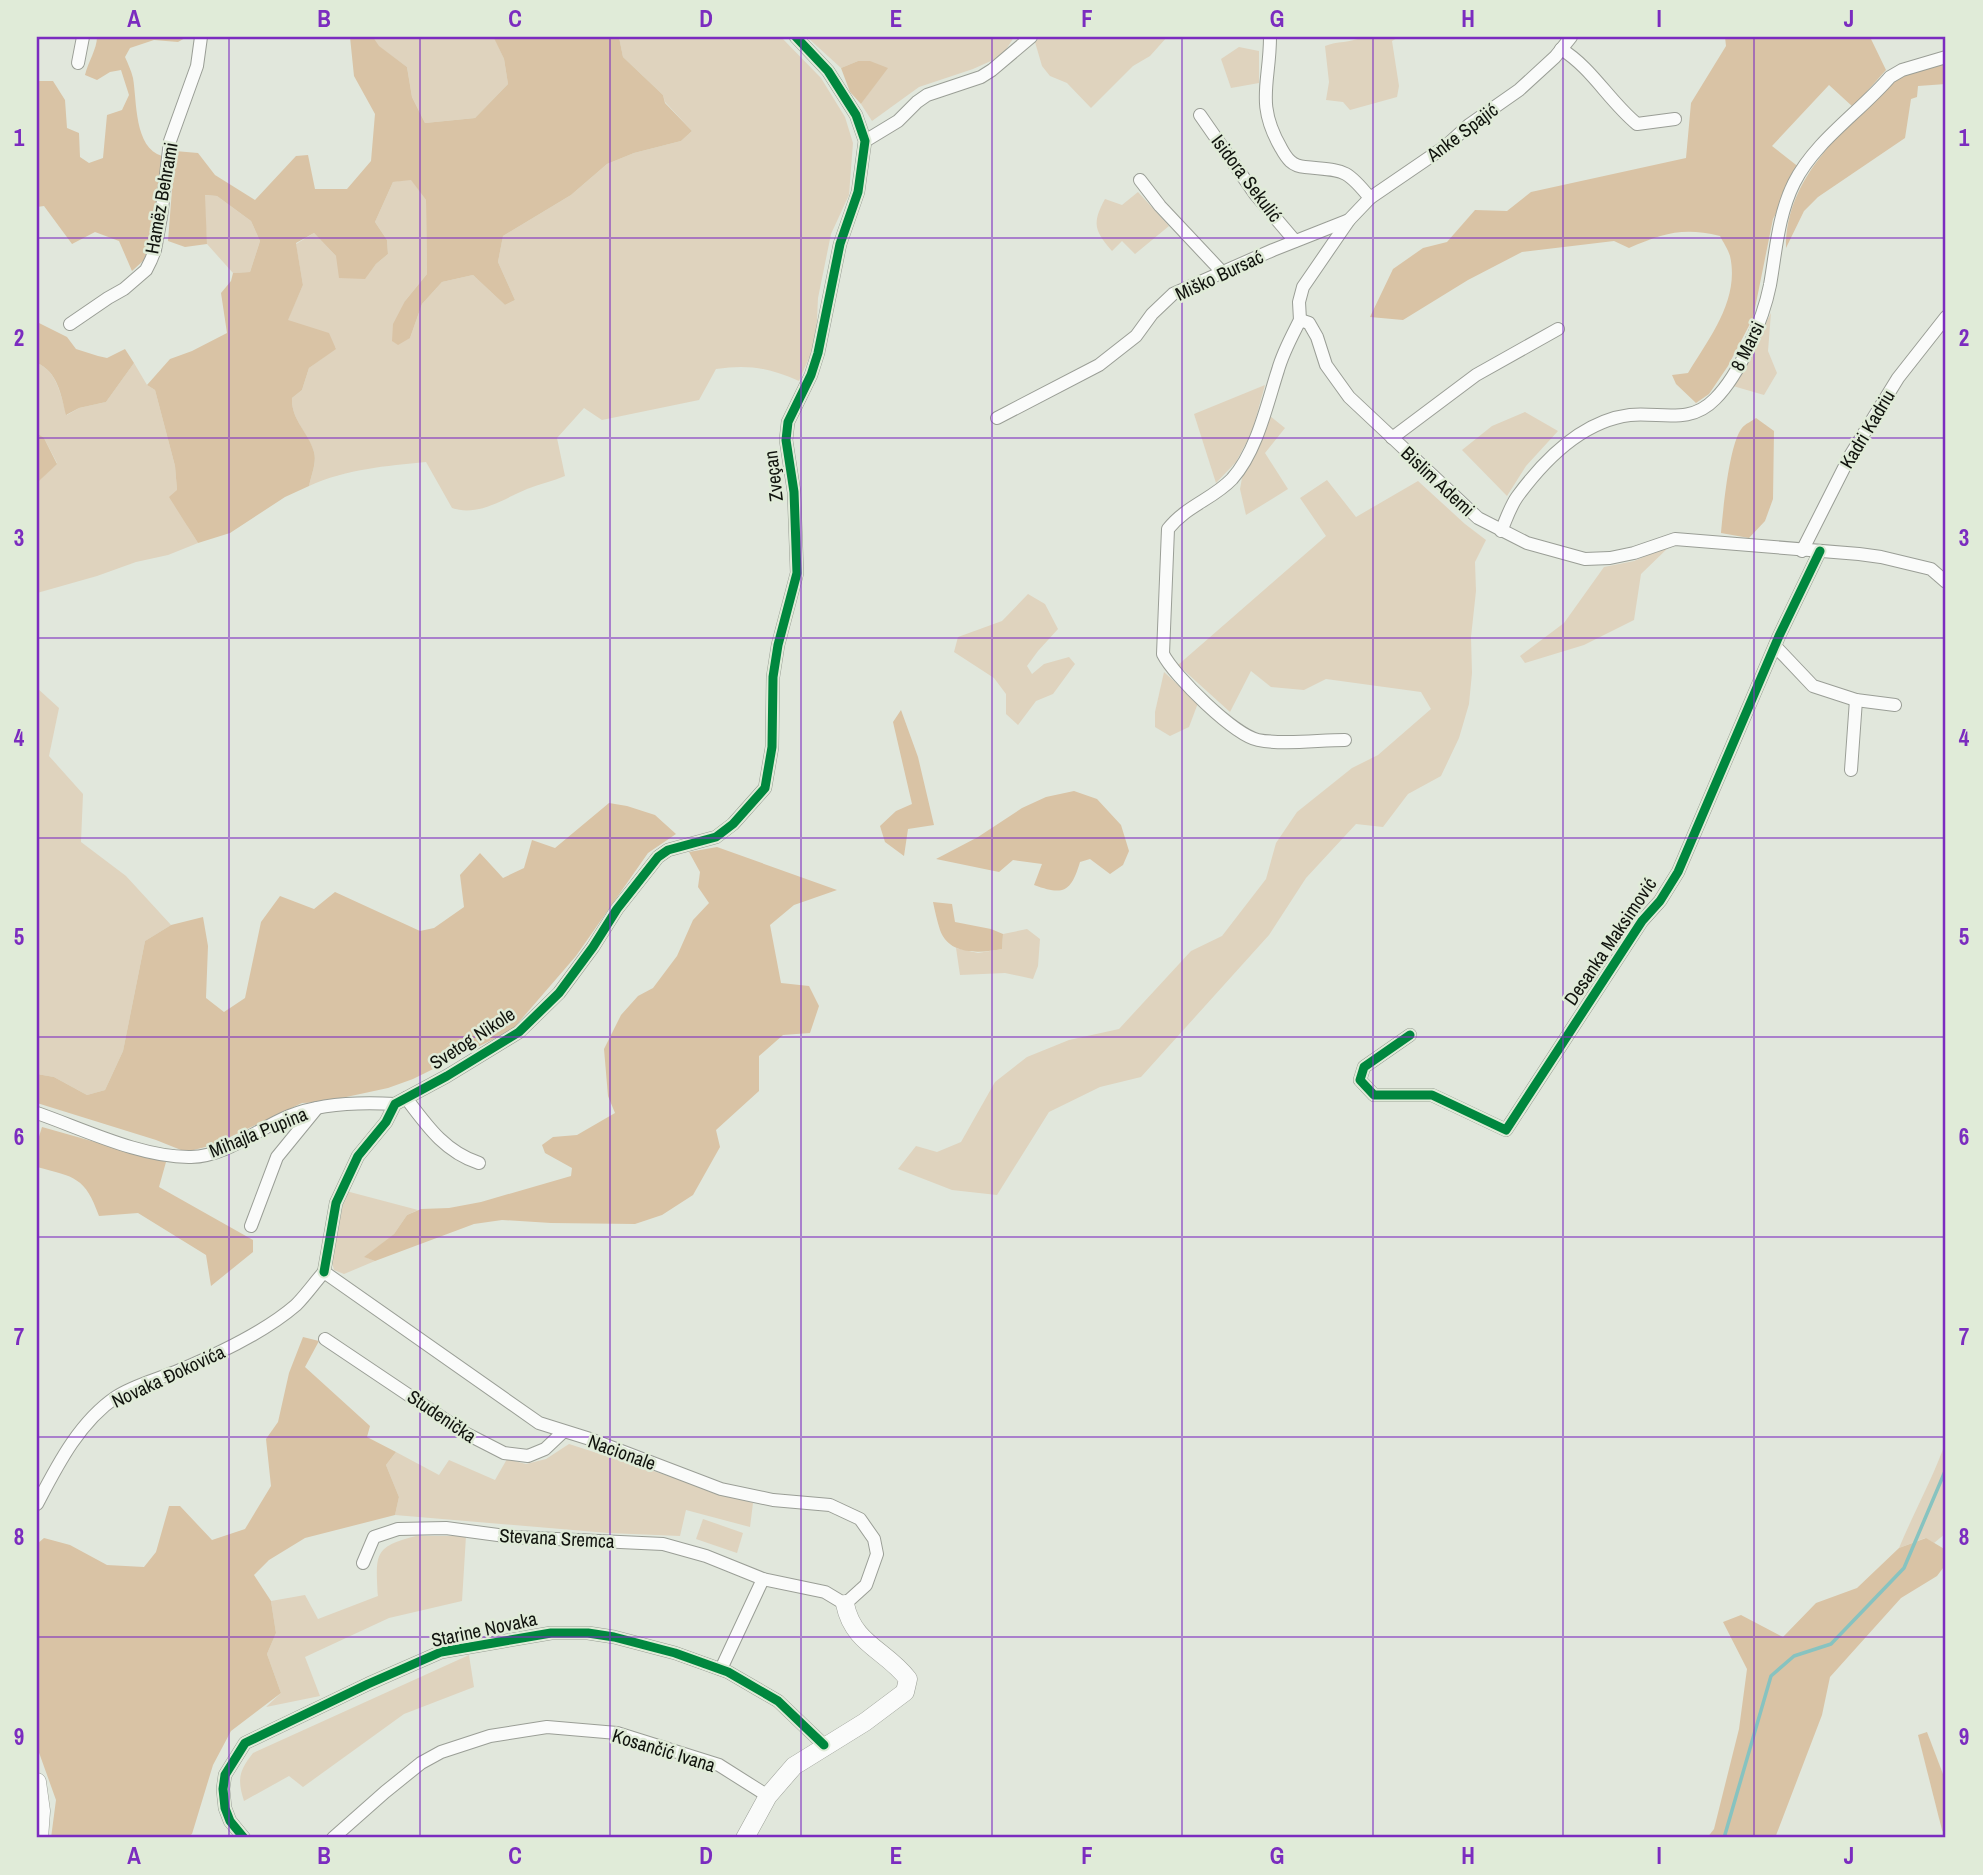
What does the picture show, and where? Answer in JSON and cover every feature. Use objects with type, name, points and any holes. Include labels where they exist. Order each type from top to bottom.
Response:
[{"type":"street","points":[[78,63],[83,37]]},
{"type":"street","name":"Hamëz Behrami","points":[[70,324],[124,289],[146,270],[151,260],[161,217],[170,141],[197,66],[201,37]]},
{"type":"street","name":"Zveçan","points":[[716,837],[755,802],[765,788],[768,775],[772,747],[772,677],[797,573],[794,492],[786,440],[788,422],[818,353],[840,244],[858,192],[865,141],[856,115],[828,71],[796,37]]},
{"type":"street","points":[[865,141],[890,127],[927,96],[981,77],[1031,37]]},
{"type":"street","points":[[1270,37],[1270,61],[1264,92],[1265,110],[1282,151],[1289,162],[1301,167],[1332,169],[1353,177],[1370,198]]},
{"type":"street","name":"Anke Spajić","points":[[1349,220],[1370,198],[1446,146],[1469,125],[1519,90],[1571,37]]},
{"type":"street","points":[[1561,49],[1579,60],[1625,114],[1637,124],[1675,119]]},
{"type":"street","name":"8 Marsi","points":[[1501,531],[1516,499],[1570,440],[1609,421],[1630,415],[1690,415],[1701,411],[1715,399],[1731,378],[1760,323],[1783,210],[1795,181],[1828,136],[1890,77],[1914,65],[1946,57]]},
{"type":"street","name":"Isidora Sekulić","points":[[1200,115],[1255,194],[1296,241]]},
{"type":"street","points":[[1140,180],[1160,206],[1223,272]]},
{"type":"street","points":[[1345,740],[1256,740],[1200,697],[1170,668],[1163,654],[1168,528],[1178,516],[1232,479],[1250,450],[1266,412],[1279,367],[1300,320],[1299,302],[1303,287],[1349,220]]},
{"type":"street","name":"Miško Bursać","points":[[997,418],[1100,365],[1136,336],[1152,314],[1173,294],[1349,220]]},
{"type":"street","name":"Kadri Kadriu","points":[[1801,551],[1850,456],[1898,378],[1946,317]]},
{"type":"street","name":"Bislim Ademi","points":[[1300,320],[1309,323],[1326,365],[1349,397],[1392,439],[1471,512],[1501,531],[1548,551],[1585,559],[1610,558],[1675,539],[1881,556],[1931,569],[1946,582]]},
{"type":"street","points":[[1392,439],[1476,375],[1558,330]]},
{"type":"street","name":"Desanka Maksimović","points":[[1410,1035],[1364,1067],[1360,1080],[1374,1096],[1432,1095],[1506,1130],[1642,921],[1660,901],[1678,872],[1775,646],[1820,551]]},
{"type":"street","points":[[1775,646],[1813,686],[1856,700],[1895,705]]},
{"type":"street","points":[[1851,770],[1856,700]]},
{"type":"street","name":"Svetog Nikole","points":[[324,1272],[336,1203],[358,1156],[400,1101],[519,1032],[559,993],[617,909],[658,858],[668,850],[716,837]]},
{"type":"street","points":[[400,1101],[446,1147],[479,1163]]},
{"type":"street","name":"Mihajla Pupina","points":[[37,1113],[146,1150],[190,1157],[226,1148],[290,1116],[317,1108],[400,1101]]},
{"type":"street","name":"Mihajla Pupina","points":[[251,1226],[277,1157],[317,1108]]},
{"type":"street","name":"Nacionale","points":[[324,1272],[539,1423],[721,1489],[773,1500],[830,1505],[860,1519],[874,1539],[877,1554],[866,1585],[845,1604]]},
{"type":"street","name":"Novaka Ðokovića","points":[[37,1504],[55,1469],[95,1414],[117,1396],[220,1353],[259,1330],[296,1304],[324,1272]]},
{"type":"street","name":"Studenička","points":[[325,1339],[465,1433],[504,1453],[528,1456],[545,1449],[563,1432]]},
{"type":"street","name":"Stevana Sremca","points":[[363,1563],[374,1537],[398,1530],[446,1528],[513,1537],[663,1544],[706,1556],[763,1579],[825,1592],[845,1604]]},
{"type":"street","points":[[721,1670],[763,1579]]},
{"type":"street","points":[[745,1838],[768,1796],[794,1766],[905,1692],[908,1679],[865,1642],[852,1627],[845,1604]]},
{"type":"street","name":"Starine Novaka","points":[[244,1838],[230,1821],[223,1790],[225,1774],[245,1743],[441,1652],[551,1633],[588,1633],[614,1637],[675,1653],[721,1670],[778,1701],[824,1745]]},
{"type":"street","name":"Kosančić Ivana","points":[[333,1838],[412,1770],[441,1752],[490,1735],[547,1727],[617,1733],[719,1765],[768,1796]]},
{"type":"street","points":[[37,1782],[41,1811],[38,1838]]},
{"type":"shaded area","points":[[97,37],[187,37],[178,42],[154,40],[130,48],[125,57],[133,78],[142,134],[146,144],[162,156],[152,236],[144,260],[132,271],[119,241],[95,232],[72,244],[44,206],[37,207],[37,81],[53,81],[65,100],[67,128],[79,133],[80,157],[89,163],[103,158],[107,115],[122,110],[129,95],[121,70],[110,72],[97,80],[85,75]]},
{"type":"shaded area","points":[[350,37],[373,37],[379,46],[407,67],[412,97],[425,123],[475,118],[508,84],[504,59],[494,38],[496,37],[619,37],[623,57],[663,95],[665,103],[692,131],[681,141],[634,153],[607,164],[571,195],[503,236],[498,262],[515,300],[505,305],[473,275],[442,282],[422,304],[410,338],[398,345],[392,341],[393,324],[405,301],[427,274],[426,200],[411,180],[393,182],[375,222],[387,240],[388,254],[365,279],[339,278],[336,256],[314,233],[296,243],[303,285],[288,320],[329,333],[336,349],[309,368],[302,390],[292,398],[294,413],[315,456],[309,486],[285,497],[230,533],[198,543],[169,497],[177,490],[175,466],[155,390],[147,385],[170,359],[227,333],[221,293],[231,281],[233,273],[250,272],[260,241],[251,221],[217,196],[205,195],[207,244],[185,247],[168,241],[175,151],[198,153],[215,175],[255,200],[296,156],[308,155],[315,189],[347,189],[371,161],[375,114],[354,76]]},
{"type":"shaded area","points":[[373,37],[496,37],[504,59],[508,84],[475,118],[425,123],[412,97],[407,67],[378,46]]},
{"type":"shaded area","points":[[619,37],[781,37],[821,78],[845,117],[853,143],[849,195],[831,234],[818,298],[816,342],[799,381],[759,368],[716,369],[699,400],[602,420],[584,408],[557,438],[565,476],[481,509],[452,508],[426,462],[352,472],[309,486],[315,456],[294,413],[292,398],[302,390],[309,368],[336,348],[287,321],[303,285],[296,244],[314,233],[336,256],[365,278],[388,254],[387,240],[375,222],[393,182],[411,179],[426,200],[427,274],[405,301],[410,338],[422,304],[442,282],[473,275],[505,305],[515,300],[498,262],[503,236],[571,195],[607,164],[634,153],[681,141],[692,131],[665,102],[663,95],[623,57]]},
{"type":"shaded area","points":[[807,37],[1014,37],[1002,56],[919,87],[872,121],[861,104],[887,68],[858,61],[841,68]]},
{"type":"shaded area","points":[[1041,37],[1167,37],[1150,56],[1133,66],[1091,108],[1067,83],[1050,76],[1042,66],[1035,42]]},
{"type":"shaded area","points":[[1362,37],[1399,37],[1392,41],[1399,86],[1397,97],[1350,110],[1343,102],[1326,100],[1329,82],[1325,46]]},
{"type":"shaded area","points":[[1725,37],[1874,37],[1871,39],[1886,70],[1853,107],[1829,85],[1772,146],[1800,168],[1773,219],[1753,318],[1728,366],[1709,394],[1696,403],[1676,384],[1672,375],[1688,373],[1721,318],[1731,288],[1732,272],[1727,248],[1720,236],[1707,233],[1663,235],[1629,248],[1614,241],[1522,252],[1468,280],[1403,320],[1370,317],[1393,269],[1423,248],[1447,242],[1475,210],[1507,211],[1531,192],[1686,158],[1691,103],[1726,46]]},
{"type":"shaded area","points":[[1239,47],[1259,51],[1259,83],[1231,88],[1221,59]]},
{"type":"shaded area","points":[[858,61],[870,61],[888,68],[861,104],[850,92],[841,68]]},
{"type":"shaded area","points":[[1946,61],[1946,84],[1918,86],[1917,97],[1911,99],[1905,138],[1818,197],[1804,211],[1786,248],[1788,222],[1796,198],[1822,155],[1893,81],[1905,72]]},
{"type":"shaded area","points":[[1138,192],[1169,226],[1135,254],[1122,241],[1112,251],[1098,232],[1097,220],[1101,207],[1105,199],[1122,205]]},
{"type":"shaded area","points":[[204,195],[217,196],[251,221],[260,241],[250,272],[233,273],[207,244]]},
{"type":"shaded area","points":[[1771,313],[1768,351],[1777,373],[1764,395],[1733,386]]},
{"type":"shaded area","points":[[37,322],[67,337],[76,349],[98,356],[107,358],[125,349],[134,363],[106,402],[79,408],[66,415],[54,378],[37,363]]},
{"type":"shaded area","points":[[37,363],[54,378],[67,415],[79,408],[106,402],[134,363],[147,385],[155,390],[175,466],[177,490],[188,527],[198,543],[168,555],[136,562],[37,593],[37,483],[57,463],[44,438],[37,433]]},
{"type":"shaded area","points":[[1265,385],[1252,432],[1236,462],[1216,483],[1194,414]]},
{"type":"shaded area","points":[[1525,412],[1558,431],[1526,466],[1507,496],[1462,450],[1492,426]]},
{"type":"shaded area","points":[[1270,416],[1285,428],[1265,453],[1288,489],[1246,515],[1240,489],[1242,478]]},
{"type":"shaded area","points":[[1756,418],[1774,431],[1773,499],[1765,521],[1749,538],[1721,533],[1727,478],[1737,436],[1742,428]]},
{"type":"shaded area","points":[[37,433],[44,438],[57,464],[37,483]]},
{"type":"shaded area","points":[[1327,480],[1356,517],[1418,481],[1486,540],[1475,562],[1476,591],[1471,637],[1469,704],[1459,738],[1441,776],[1408,794],[1383,827],[1356,824],[1306,878],[1269,935],[1141,1077],[1100,1087],[1049,1112],[997,1195],[952,1190],[898,1169],[916,1146],[937,1152],[961,1142],[995,1082],[1027,1057],[1069,1040],[1119,1029],[1191,951],[1222,936],[1266,879],[1276,843],[1297,812],[1352,768],[1378,755],[1431,709],[1421,692],[1326,679],[1304,690],[1271,687],[1251,671],[1230,712],[1178,665],[1326,536],[1300,498]]},
{"type":"shaded area","points":[[1671,545],[1641,574],[1634,620],[1584,645],[1525,663],[1520,656],[1564,623],[1604,567],[1634,561]]},
{"type":"shaded area","points":[[1028,594],[1045,604],[1058,629],[1027,666],[1032,674],[1044,664],[1069,657],[1075,664],[1053,694],[1036,701],[1018,725],[1006,714],[1006,694],[994,678],[954,652],[958,637],[1002,621]]},
{"type":"shaded area","points":[[1164,672],[1198,703],[1189,727],[1170,736],[1155,727],[1155,712]]},
{"type":"shaded area","points":[[37,688],[59,708],[49,756],[83,794],[81,842],[126,876],[171,925],[145,941],[123,1051],[105,1090],[87,1095],[54,1077],[37,1074]]},
{"type":"shaded area","points":[[901,710],[918,757],[934,825],[908,829],[904,856],[885,842],[880,826],[896,811],[912,804],[893,722]]},
{"type":"shaded area","points":[[1074,791],[1097,799],[1121,825],[1129,851],[1123,865],[1110,874],[1090,859],[1080,862],[1073,880],[1065,889],[1053,890],[1034,885],[1042,864],[1013,860],[999,872],[936,859],[978,837],[1022,808],[1046,797]]},
{"type":"shaded area","points":[[609,803],[655,815],[676,834],[648,853],[576,956],[512,1030],[413,1079],[388,1088],[323,1102],[302,1103],[213,1145],[186,1152],[37,1103],[37,1074],[54,1077],[87,1095],[105,1090],[123,1051],[145,941],[171,925],[203,917],[208,946],[206,998],[224,1012],[245,998],[261,922],[280,896],[314,909],[335,892],[420,931],[434,928],[464,907],[460,875],[480,853],[503,878],[524,868],[532,840],[555,848]]},
{"type":"shaded area","points":[[717,847],[837,890],[794,905],[770,925],[781,983],[809,986],[819,1006],[810,1033],[783,1035],[759,1056],[759,1091],[716,1130],[720,1147],[693,1195],[662,1215],[635,1224],[502,1220],[474,1224],[375,1261],[364,1257],[394,1234],[407,1215],[421,1209],[449,1208],[481,1202],[571,1176],[572,1168],[545,1153],[542,1145],[553,1137],[577,1135],[615,1113],[608,1096],[604,1049],[621,1015],[638,996],[653,988],[677,956],[693,920],[709,903],[698,887],[700,872],[689,852]]},
{"type":"shaded area","points":[[933,902],[952,904],[955,922],[1003,934],[1002,949],[976,952],[951,945],[940,930]]},
{"type":"shaded area","points":[[1027,929],[1040,939],[1038,966],[1033,979],[1005,973],[960,975],[956,948],[978,953],[1002,949],[1003,934]]},
{"type":"shaded area","points":[[42,1127],[166,1162],[159,1187],[253,1240],[253,1252],[211,1286],[206,1255],[138,1213],[99,1216],[89,1193],[77,1181],[61,1173],[37,1167],[37,1143]]},
{"type":"shaded area","points":[[346,1191],[418,1210],[407,1215],[394,1234],[365,1257],[375,1261],[344,1274],[334,1270],[331,1259]]},
{"type":"shaded area","points":[[303,1337],[319,1341],[305,1367],[370,1426],[367,1437],[396,1452],[386,1465],[399,1497],[395,1515],[305,1538],[269,1560],[254,1575],[271,1601],[276,1633],[267,1654],[281,1693],[231,1731],[213,1765],[192,1834],[186,1838],[51,1838],[56,1800],[37,1747],[37,1544],[44,1538],[70,1545],[107,1565],[144,1567],[156,1552],[169,1506],[180,1506],[212,1540],[245,1529],[271,1486],[266,1439],[278,1422],[289,1373]]},
{"type":"shaded area","points":[[1946,1441],[1946,1533],[1934,1543],[1925,1538],[1899,1548],[1935,1468]]},
{"type":"shaded area","points":[[569,1444],[753,1503],[750,1527],[686,1510],[680,1536],[608,1533],[395,1515],[399,1497],[386,1465],[396,1452],[439,1475],[449,1460],[495,1480],[507,1459],[526,1464],[546,1459]]},
{"type":"shaded area","points":[[703,1519],[743,1533],[737,1553],[696,1539]]},
{"type":"shaded area","points":[[416,1536],[466,1536],[462,1601],[389,1618],[305,1657],[320,1696],[266,1707],[281,1693],[267,1654],[276,1633],[271,1601],[305,1595],[318,1619],[378,1596],[377,1570],[380,1554],[392,1544]]},
{"type":"shaded area","points":[[1926,1538],[1946,1550],[1946,1564],[1937,1576],[1901,1598],[1830,1677],[1822,1715],[1775,1838],[1707,1838],[1714,1829],[1739,1729],[1747,1669],[1723,1622],[1741,1615],[1783,1637],[1816,1603],[1857,1588],[1899,1548]]},
{"type":"shaded area","points":[[469,1655],[474,1687],[404,1714],[303,1787],[289,1776],[244,1801],[240,1787],[241,1776],[253,1753]]},
{"type":"shaded area","points":[[1927,1732],[1946,1782],[1946,1837],[1918,1735]]},
{"type":"waterway","points":[[1724,1838],[1771,1676],[1794,1656],[1831,1644],[1904,1568],[1946,1469]]},
{"type":"cycle path","points":[[324,1272],[336,1203],[358,1156],[386,1122],[395,1104],[519,1032],[559,993],[617,909],[658,857],[668,850],[716,837],[733,824],[765,788],[772,747],[773,677],[778,645],[797,573],[794,492],[786,440],[788,422],[811,375],[818,353],[840,244],[858,192],[865,141],[856,115],[828,71],[796,37]]},
{"type":"cycle path","points":[[1410,1035],[1364,1067],[1360,1080],[1374,1095],[1432,1095],[1506,1130],[1642,921],[1660,901],[1678,872],[1779,636],[1820,551]]},
{"type":"cycle path","points":[[244,1838],[230,1821],[225,1808],[223,1789],[225,1775],[245,1743],[441,1652],[551,1633],[588,1633],[614,1637],[675,1653],[728,1672],[778,1701],[824,1745]]}]
